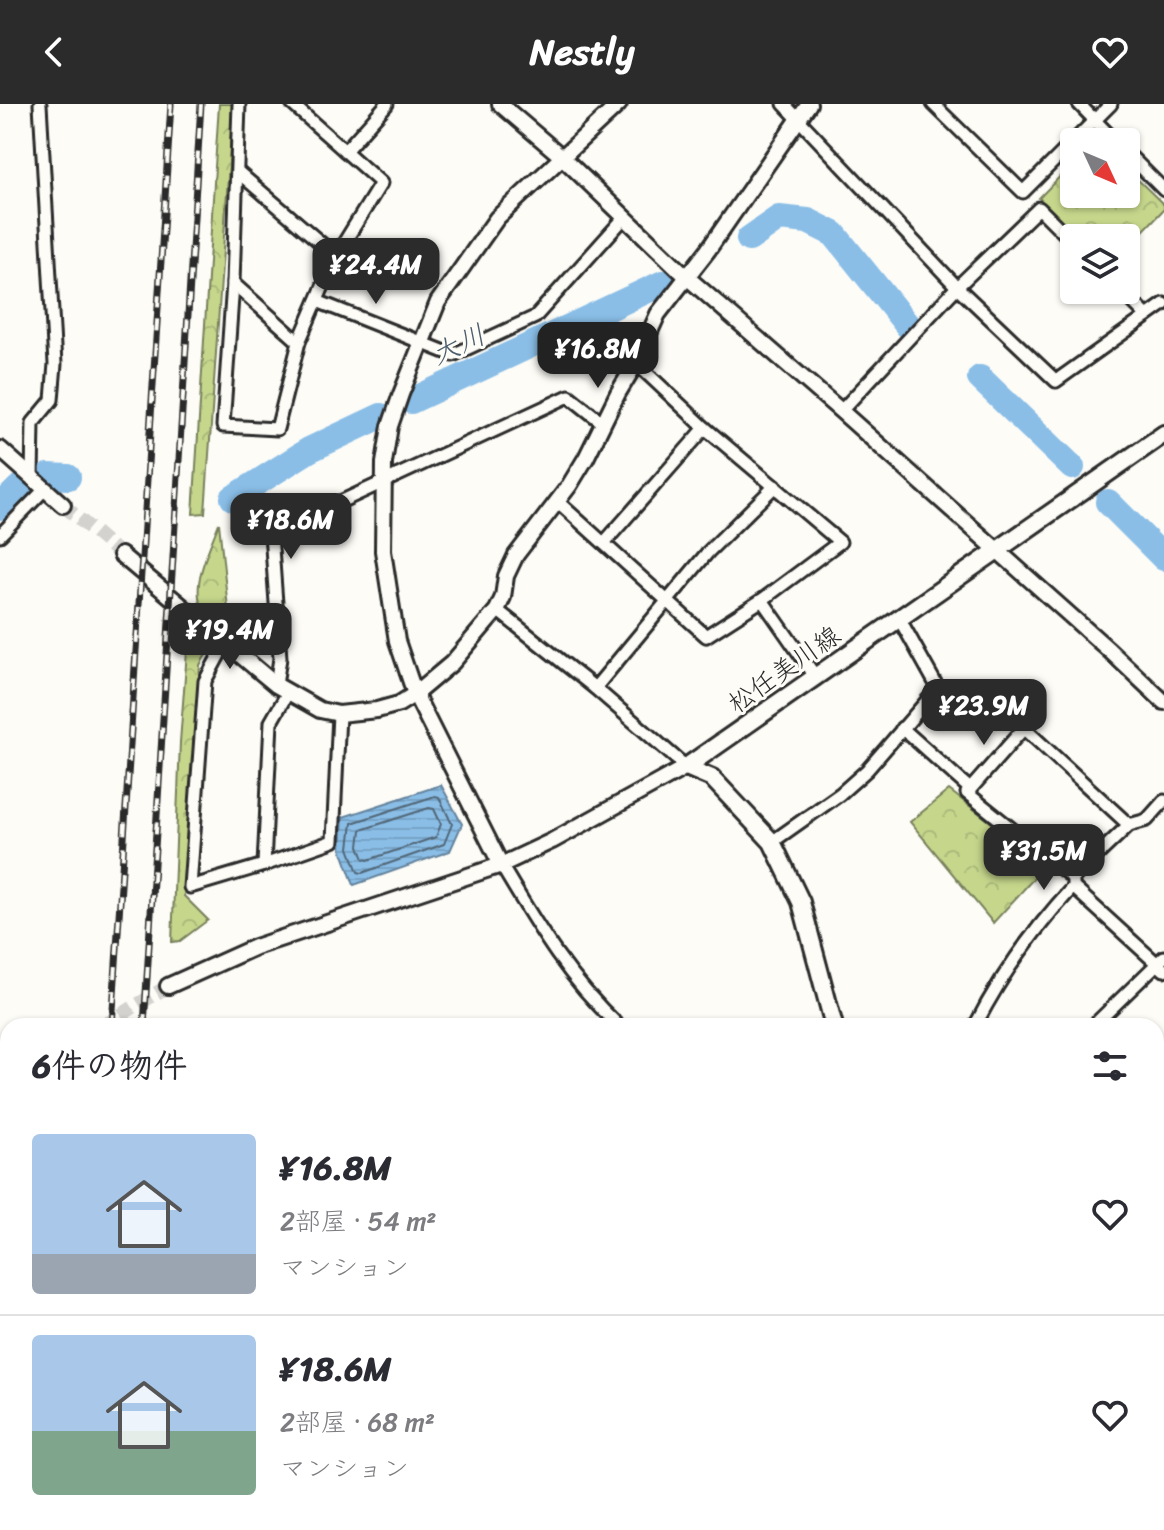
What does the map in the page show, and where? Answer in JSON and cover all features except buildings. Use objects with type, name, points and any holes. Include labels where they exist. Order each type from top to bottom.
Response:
[{"type":"main road","name":"松任美川線","points":[[686,767],[1164,434]]},
{"type":"main road","points":[[686,767],[712,778],[772,842],[801,902],[830,1018]]},
{"type":"street","points":[[32,477],[33,423],[52,400],[55,364],[40,104]]},
{"type":"street","points":[[239,104],[233,283],[223,426],[277,429],[299,342],[336,256],[381,183],[292,104]]},
{"type":"street","points":[[345,151],[387,104]]},
{"type":"street","points":[[500,104],[561,156],[688,278],[841,411],[1164,702]]},
{"type":"street","points":[[610,1018],[587,997],[550,947],[501,865],[415,694],[397,641],[383,551],[384,483],[390,426],[438,302],[497,218],[619,104]]},
{"type":"street","points":[[784,104],[957,287],[1056,381],[1164,304]]},
{"type":"street","points":[[121,555],[282,689],[320,710],[339,714],[377,710],[399,704],[415,694],[452,663],[497,610],[503,597],[506,576],[516,555],[586,458],[658,314],[688,278],[809,104]]},
{"type":"street","points":[[933,104],[1023,192],[1111,104]]},
{"type":"street","points":[[1079,104],[1103,128]]},
{"type":"street","points":[[1140,166],[1164,190]]},
{"type":"street","points":[[238,172],[336,256]]},
{"type":"street","points":[[841,411],[957,287],[1039,208],[1060,229]]},
{"type":"street","points":[[317,301],[453,355],[535,317],[625,217]]},
{"type":"street","points":[[233,283],[299,342]]},
{"type":"street","points":[[1135,304],[1147,316]]},
{"type":"street","points":[[557,501],[706,636],[762,600],[840,542],[705,428],[636,363]]},
{"type":"street","points":[[264,865],[271,722],[282,689],[271,534],[569,396],[603,423]]},
{"type":"street","points":[[604,543],[705,428]]},
{"type":"street","points":[[0,449],[63,505]]},
{"type":"street","points":[[595,688],[708,552],[775,486]]},
{"type":"street","points":[[0,535],[45,489]]},
{"type":"street","points":[[762,600],[815,676]]},
{"type":"street","points":[[168,986],[255,947],[501,865],[552,841],[686,767],[595,688],[497,610]]},
{"type":"street","points":[[772,842],[840,794],[867,770],[938,688],[899,618]]},
{"type":"street","points":[[225,644],[205,681],[190,887],[333,841],[339,714]]},
{"type":"street","points":[[902,728],[970,789]]},
{"type":"street","points":[[1103,1017],[1162,963],[1073,882],[967,793],[1024,728],[1129,825]]},
{"type":"street","points":[[980,1018],[1016,959],[1073,882],[1129,825],[1147,820],[1164,801]]},
{"type":"green space","points":[[219,104],[233,104],[205,513],[193,514]]},
{"type":"green space","points":[[1060,176],[1060,208],[1140,208],[1140,182],[1164,205],[1164,209],[1140,234],[1140,224],[1066,224],[1039,198]]},
{"type":"green space","points":[[219,523],[231,637],[210,621],[199,598],[201,572]]},
{"type":"green space","points":[[193,624],[213,643],[200,665],[184,896],[208,920],[180,941],[172,942],[180,742],[188,638]]},
{"type":"green space","points":[[949,790],[1046,865],[993,923],[910,822]]},
{"type":"water","points":[[441,785],[462,824],[450,851],[354,885],[341,849],[343,817]]},
{"type":"waterway","name":"大川","points":[[749,239],[779,218],[808,221],[834,234],[908,326]]},
{"type":"waterway","name":"大川","points":[[411,401],[663,283]]},
{"type":"waterway","name":"大川","points":[[980,378],[1072,467]]},
{"type":"waterway","name":"大川","points":[[233,498],[309,450],[381,416]]},
{"type":"waterway","name":"大川","points":[[48,476],[68,477]]},
{"type":"waterway","name":"大川","points":[[0,507],[19,488]]},
{"type":"waterway","name":"大川","points":[[1108,502],[1164,558]]},
{"type":"tunnel","points":[[63,505],[121,555]]},
{"type":"tunnel","points":[[116,1018],[168,986]]},
{"type":"railway","points":[[113,1018],[171,104]]},
{"type":"railway","points":[[144,1018],[201,104]]}]
